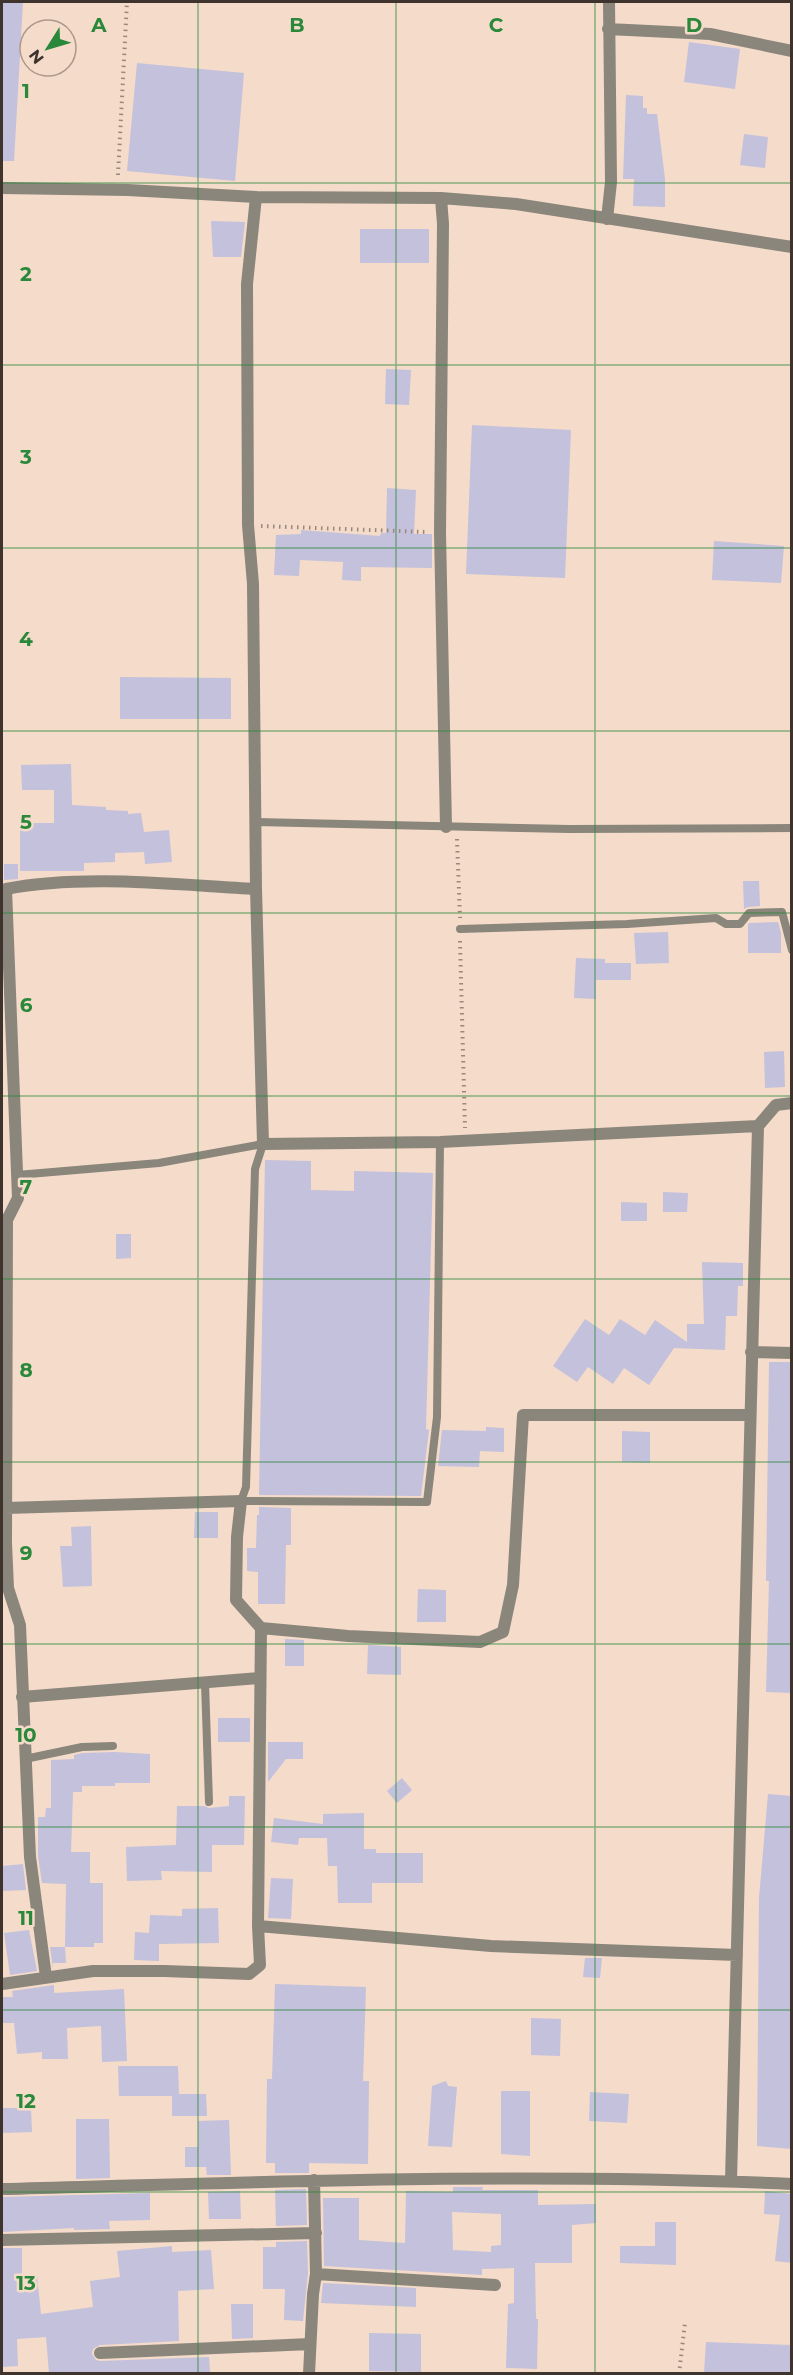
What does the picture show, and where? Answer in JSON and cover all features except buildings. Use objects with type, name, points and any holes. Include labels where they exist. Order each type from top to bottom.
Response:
[{"type":"street","points":[[607,219],[611,159],[609,2]]},
{"type":"street","points":[[608,29],[710,34],[792,51]]},
{"type":"street","points":[[2,188],[117,190],[256,198],[441,198],[516,204],[792,247]]},
{"type":"street","points":[[256,198],[247,284],[248,525],[253,584],[256,889],[263,1144],[440,1142],[758,1126]]},
{"type":"street","points":[[441,198],[443,224],[440,532],[451,827]]},
{"type":"street","points":[[46,1977],[30,1857],[20,1625],[8,1588],[7,1220],[18,1198],[4,893],[37,883],[132,883],[256,889]]},
{"type":"street","points":[[731,2181],[758,1126],[776,1105],[792,1103]]},
{"type":"street","points":[[752,1352],[792,1353]]},
{"type":"street","points":[[261,1628],[348,1636],[480,1642],[503,1632],[513,1585],[523,1415],[750,1415]]},
{"type":"street","points":[[2,1984],[93,1971],[249,1974],[260,1965],[258,1926],[261,1628],[236,1600],[237,1537],[241,1501],[6,1508]]},
{"type":"street","points":[[22,1697],[260,1678]]},
{"type":"street","points":[[258,1926],[490,1946],[737,1955]]},
{"type":"street","points":[[309,2373],[316,2274],[314,2180]]},
{"type":"street","points":[[2,2189],[314,2180],[731,2181],[792,2184]]},
{"type":"street","points":[[2,2240],[316,2233]]},
{"type":"street","points":[[316,2274],[495,2285]]},
{"type":"street","points":[[100,2353],[310,2344]]},
{"type":"lane","points":[[256,822],[569,829],[792,828]]},
{"type":"lane","points":[[460,929],[627,924],[716,918],[726,924],[740,924],[749,913],[782,912],[792,950]]},
{"type":"lane","points":[[17,1175],[159,1163],[263,1144],[255,1169],[246,1487],[241,1501],[427,1502],[437,1417],[440,1142]]},
{"type":"lane","points":[[205,1683],[209,1802]]},
{"type":"lane","points":[[25,1760],[82,1747],[113,1746]]},
{"type":"path","points":[[117,190],[127,2]]},
{"type":"path","points":[[248,525],[440,532]]},
{"type":"path","points":[[451,827],[460,929],[465,1141]]},
{"type":"path","points":[[679,2373],[685,2323]]}]
